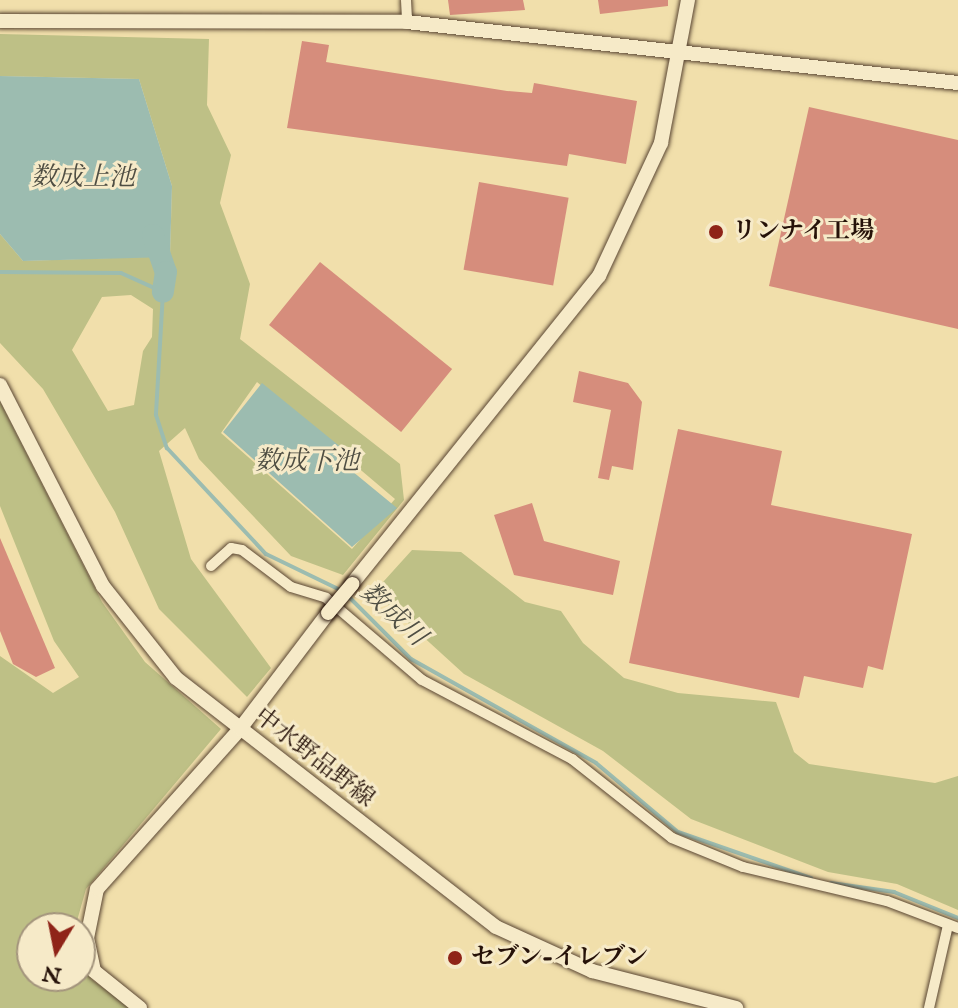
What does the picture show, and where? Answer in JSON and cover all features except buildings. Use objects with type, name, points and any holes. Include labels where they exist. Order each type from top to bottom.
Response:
[{"type":"street","points":[[406,0],[407,22]]},
{"type":"street","points":[[140,1008],[94,971],[87,938],[97,889],[240,729],[328,613],[599,276],[656,157],[688,0]]},
{"type":"street","points":[[0,21],[407,22],[958,83]]},
{"type":"street","name":"中水野品野線","points":[[0,385],[129,626],[176,678],[496,927],[592,971],[736,1008]]},
{"type":"street","points":[[211,566],[231,548],[242,550],[291,587],[326,598],[422,680],[572,759],[672,838],[743,867],[887,901],[953,927],[929,1008]]},
{"type":"green space","points":[[0,34],[209,39],[207,105],[231,155],[220,203],[250,284],[240,339],[400,464],[404,500],[343,575],[291,556],[199,459],[185,428],[159,451],[191,559],[271,668],[247,697],[159,609],[115,512],[43,389],[0,343],[0,234],[23,261],[170,256],[172,186],[139,79],[0,76]],"holes":[[[131,295],[153,309],[152,337],[143,351],[134,405],[108,411],[72,350],[102,297]],[[257,382],[395,499],[352,549],[221,433]]]},
{"type":"green space","points":[[0,402],[102,602],[145,662],[221,729],[86,889],[80,912],[16,912],[16,992],[96,992],[96,983],[130,1008],[0,1008],[0,656],[53,693],[79,677],[54,641],[0,506]]},
{"type":"green space","points":[[412,550],[461,552],[525,602],[561,611],[583,643],[624,678],[678,693],[776,702],[794,752],[809,764],[935,783],[958,776],[958,910],[897,884],[828,872],[691,819],[603,751],[464,674],[374,592]]},
{"type":"water","name":"数成上池","points":[[0,76],[139,79],[172,186],[170,257],[23,261],[0,234]]},
{"type":"water","name":"数成下池","points":[[262,383],[348,453],[341,462],[397,508],[352,547],[223,432]]},
{"type":"waterway","points":[[153,235],[166,272],[163,292]]},
{"type":"waterway","name":"数成川","points":[[0,272],[121,273],[163,292],[156,415],[167,448],[266,554],[340,590]]},
{"type":"waterway","name":"数成川","points":[[347,595],[411,659],[596,763],[678,832],[811,878]]},
{"type":"waterway","name":"数成川","points":[[831,883],[894,892],[958,918]]},
{"type":"place","name":"リンナイ工場","points":[[716,232]]},
{"type":"place","name":"セブン-イレブン","points":[[455,958]]}]
